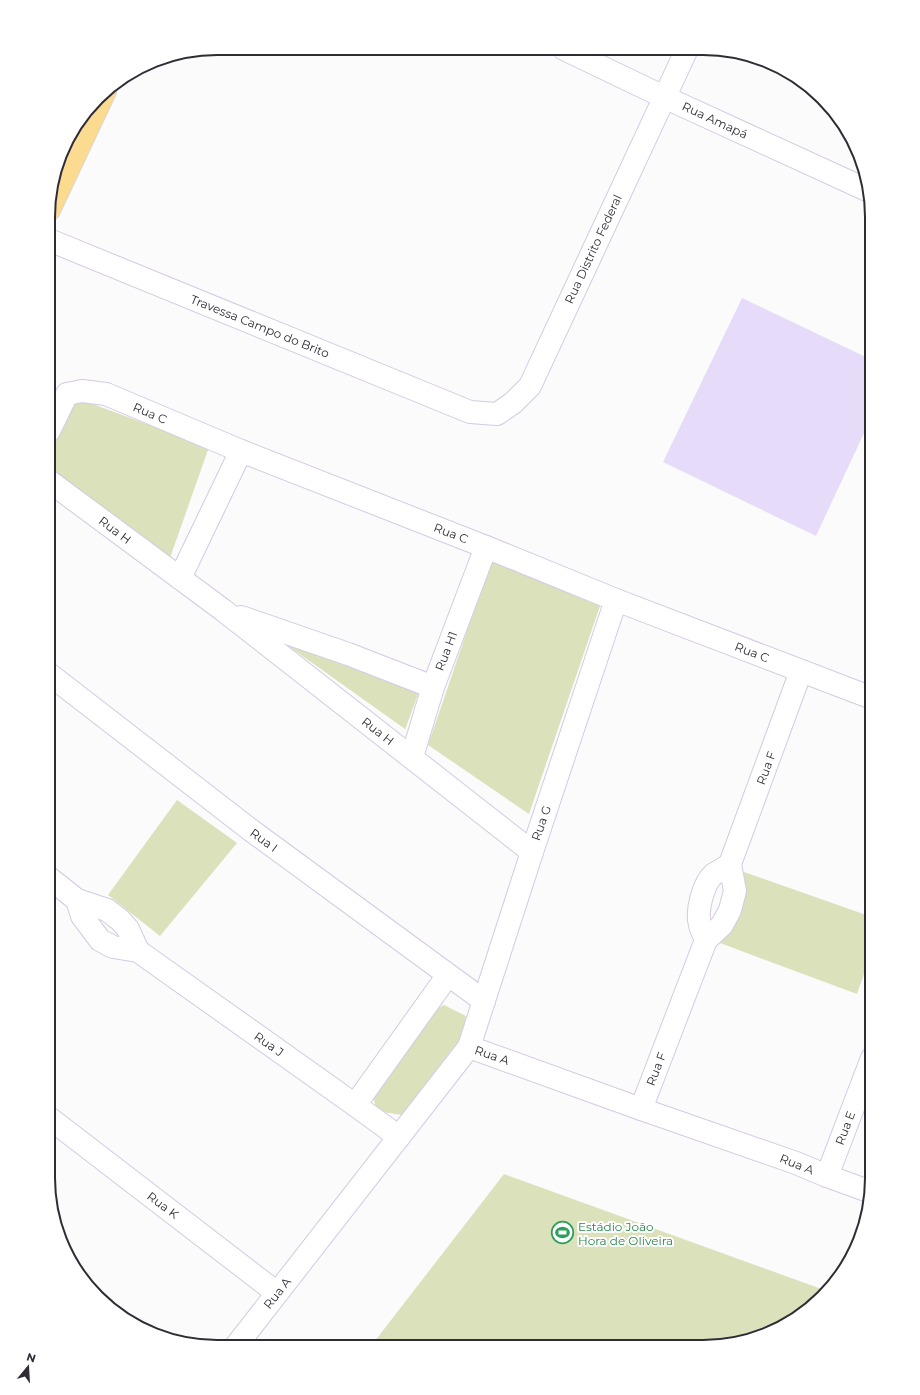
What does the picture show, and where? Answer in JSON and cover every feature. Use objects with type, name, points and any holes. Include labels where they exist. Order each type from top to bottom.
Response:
[{"type":"main road","points":[[56,195],[97,107]]},
{"type":"street","name":"Rua Amapá","points":[[576,55],[664,97],[863,188]]},
{"type":"street","name":"Rua Distrito Federal","points":[[470,412],[497,414],[512,403],[530,386],[684,55]]},
{"type":"street","name":"Travessa Campo do Brito","points":[[55,242],[470,412]]},
{"type":"street","name":"Rua C","points":[[55,419],[67,394],[82,391],[106,394],[241,452],[486,547],[616,600],[865,695]]},
{"type":"street","points":[[180,578],[241,452]]},
{"type":"street","name":"Rua H","points":[[55,485],[223,610],[532,852]]},
{"type":"street","name":"Rua H1","points":[[412,757],[433,687],[486,547]]},
{"type":"street","name":"Rua G","points":[[469,1047],[616,600]]},
{"type":"street","name":"Rua H","points":[[223,610],[348,654],[433,687]]},
{"type":"street","name":"Rua F","points":[[641,1109],[706,940],[722,925],[730,910],[735,891],[730,864],[801,671]]},
{"type":"street","name":"Rua I","points":[[55,679],[252,831],[484,1001]]},
{"type":"street","points":[[706,940],[700,925],[699,914],[702,898],[713,875],[730,864]]},
{"type":"street","name":"Rua J","points":[[55,883],[77,900],[107,910],[120,920],[128,929],[138,951],[399,1137]]},
{"type":"street","points":[[355,1105],[448,975]]},
{"type":"street","name":"Rua A","points":[[241,1340],[469,1047],[796,1163],[865,1190]]},
{"type":"street","name":"Rua E","points":[[827,1176],[865,1076]]},
{"type":"street","name":"Rua K","points":[[55,1122],[277,1292]]},
{"type":"green space","points":[[71,396],[209,447],[170,558],[55,475],[55,431]]},
{"type":"green space","points":[[491,561],[600,606],[529,814],[428,745]]},
{"type":"green space","points":[[273,635],[421,686],[405,730],[405,729]]},
{"type":"green space","points":[[177,800],[237,843],[160,936],[108,895]]},
{"type":"green space","points":[[744,872],[865,915],[865,971],[857,994],[720,943]]},
{"type":"green space","points":[[444,1005],[466,1016],[462,1036],[402,1115],[377,1111],[373,1097],[425,1015]]},
{"type":"green space","name":"Estádio João Hora de Oliveira","points":[[504,1174],[821,1289],[802,1307],[775,1323],[765,1328],[724,1339],[376,1340]]},
{"type":"building","points":[[742,298],[865,357],[865,431],[816,536],[663,462]]},
{"type":"place","name":"Estádio João Hora de Oliveira","points":[[562,1233]]}]
